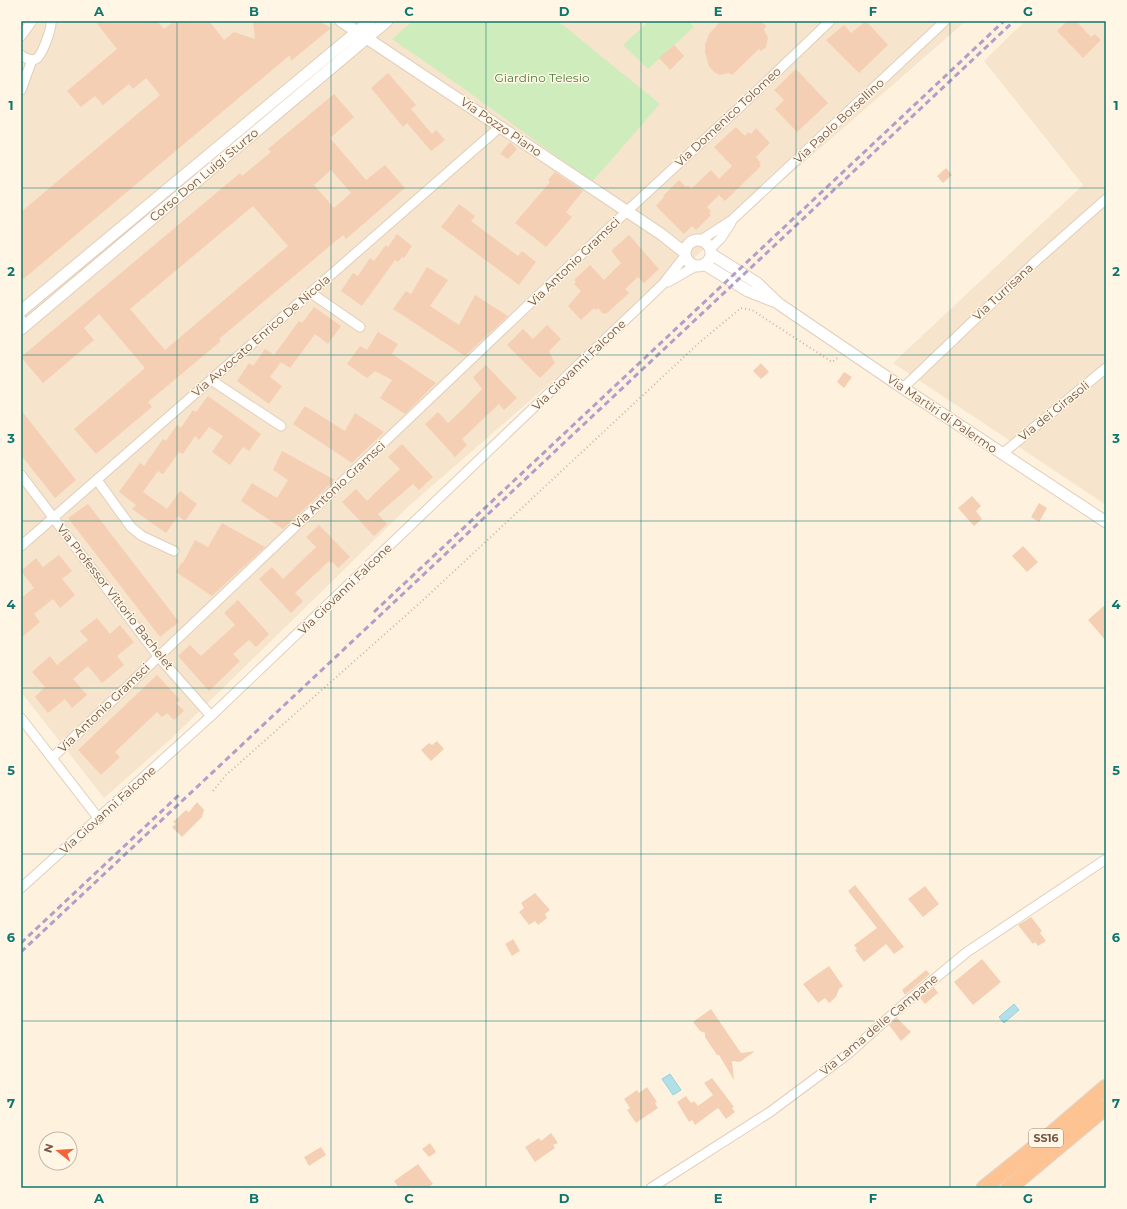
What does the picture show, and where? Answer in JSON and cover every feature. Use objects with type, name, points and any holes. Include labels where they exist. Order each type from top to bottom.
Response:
[{"type":"highway","name":"SS16","points":[[984,1188],[1050,1135],[1106,1087]]},
{"type":"highway","name":"SS16","points":[[1009,1188],[1106,1107]]},
{"type":"street","points":[[21,36],[32,21]]},
{"type":"street","points":[[21,90],[32,60],[37,58],[41,53],[51,21]]},
{"type":"street","name":"Via Pozzo Piano","points":[[341,21],[501,126],[626,212],[686,250],[688,262],[700,265],[748,291],[779,304]]},
{"type":"street","name":"Corso Don Luigi Sturzo","points":[[21,329],[362,36],[370,21]]},
{"type":"street","name":"Corso Don Luigi Sturzo","points":[[21,311],[362,36],[387,21]]},
{"type":"street","name":"Via Domenico Tolomeo","points":[[626,212],[830,21]]},
{"type":"street","name":"Via Paolo Borsellino","points":[[701,240],[732,220],[945,21]]},
{"type":"street","points":[[21,55],[32,60]]},
{"type":"street","name":"Via Avvocato Enrico De Nicola","points":[[21,546],[501,126]]},
{"type":"street","name":"Via Turrisana","points":[[903,388],[1036,261],[1106,199]]},
{"type":"street","name":"Via Antonio Gramsci","points":[[52,758],[626,212]]},
{"type":"street","name":"Via Paolo Borsellino","points":[[711,252],[722,238],[732,220]]},
{"type":"street","points":[[686,250],[692,240],[701,240],[707,243],[711,252],[757,283],[779,304]]},
{"type":"street","name":"Via Giovanni Falcone","points":[[21,888],[211,716],[664,284],[686,250]]},
{"type":"street","points":[[700,265],[711,252]]},
{"type":"street","name":"Via Giovanni Falcone","points":[[664,284],[700,265]]},
{"type":"street","points":[[311,293],[360,327]]},
{"type":"street","name":"Via Martiri di Palermo","points":[[779,304],[1002,454],[1106,521]]},
{"type":"street","name":"Via dei Girasoli","points":[[1002,454],[1106,368]]},
{"type":"street","points":[[211,380],[281,426]]},
{"type":"street","name":"Via Professor Vittorio Bachelet","points":[[21,475],[158,656],[211,716]]},
{"type":"street","points":[[97,480],[132,527],[142,536],[174,551]]},
{"type":"street","points":[[21,718],[99,819]]},
{"type":"street","name":"Via Lama delle Campane","points":[[651,1188],[776,1107],[848,1054],[904,1004],[967,952],[1106,859]]},
{"type":"path","points":[[213,791],[226,775],[421,602],[700,342],[741,308],[752,310],[832,362],[847,349]]},
{"type":"shaded area","points":[[21,21],[966,21],[409,506],[172,738],[104,798],[21,692]]},
{"type":"shaded area","points":[[1025,21],[1106,21],[1106,505],[893,363],[1083,185],[984,61]]},
{"type":"green space","name":"Giardino Telesio","points":[[413,21],[558,21],[660,104],[592,182],[463,88],[392,39]]},
{"type":"green space","points":[[649,21],[688,21],[694,27],[648,69],[623,45]]},
{"type":"water","points":[[1014,1004],[1019,1010],[1004,1023],[999,1017]]},
{"type":"water","points":[[670,1074],[681,1090],[673,1095],[662,1079]]},
{"type":"building","points":[[95,21],[157,21],[164,29],[174,21],[209,21],[224,40],[234,32],[255,39],[253,21],[319,21],[331,28],[291,61],[290,55],[21,281],[21,212],[160,95],[146,78],[133,89],[129,84],[103,105],[95,96],[81,107],[67,91],[117,49]]},
{"type":"building","points":[[721,21],[761,21],[766,26],[764,30],[768,38],[766,47],[761,51],[759,49],[732,75],[729,73],[720,75],[714,72],[709,66],[705,52],[705,45],[709,34]]},
{"type":"building","points":[[866,21],[888,45],[859,73],[826,40],[844,25],[851,33]]},
{"type":"building","points":[[1067,21],[1076,21],[1091,37],[1095,34],[1101,40],[1083,58],[1057,31]]},
{"type":"building","points":[[674,45],[684,56],[670,70],[659,58]]},
{"type":"building","points":[[796,69],[828,103],[797,132],[775,109],[784,100],[774,90]]},
{"type":"building","points":[[388,73],[416,105],[411,109],[432,134],[436,130],[445,140],[431,151],[407,123],[403,127],[371,88]]},
{"type":"building","points":[[334,94],[354,117],[330,138],[366,180],[385,165],[405,188],[346,239],[343,235],[219,339],[221,341],[148,402],[152,407],[96,454],[74,429],[145,368],[99,314],[84,328],[94,340],[43,383],[21,357],[240,173],[242,176],[271,152],[268,149]],"holes":[[[331,170],[351,193],[334,208],[314,185]],[[253,206],[288,246],[165,350],[130,309]]]},
{"type":"building","points":[[736,127],[745,136],[748,132],[751,134],[756,128],[770,143],[756,157],[761,163],[759,164],[761,166],[725,201],[719,195],[707,207],[711,211],[709,213],[711,215],[696,230],[692,226],[684,234],[656,206],[664,197],[663,196],[679,180],[686,187],[688,185],[691,189],[711,170],[719,179],[732,166],[714,147]]},
{"type":"building","points":[[510,142],[517,149],[508,159],[500,154]]},
{"type":"building","points":[[946,168],[952,175],[943,183],[937,176]]},
{"type":"building","points":[[555,172],[583,191],[566,212],[572,217],[546,247],[515,223],[550,182],[548,180]]},
{"type":"building","points":[[459,204],[475,216],[471,221],[518,256],[522,251],[536,262],[519,285],[441,227]]},
{"type":"building","points":[[397,234],[412,246],[404,258],[402,257],[398,262],[395,260],[362,306],[341,291],[353,273],[358,276],[370,258],[374,261],[386,245],[388,247]]},
{"type":"building","points":[[629,235],[659,269],[644,283],[638,277],[625,289],[629,293],[606,314],[603,314],[598,308],[596,310],[594,308],[581,320],[568,306],[581,291],[574,284],[576,282],[574,280],[590,265],[604,280],[621,263],[612,250]]},
{"type":"building","points":[[427,267],[448,280],[430,306],[459,325],[475,295],[508,316],[465,356],[393,309],[406,291],[411,294]]},
{"type":"building","points":[[314,307],[341,326],[328,344],[315,334],[290,368],[281,362],[270,377],[282,386],[269,404],[237,381],[249,363],[253,366],[265,349],[274,355],[299,321],[302,323]]},
{"type":"building","points":[[547,325],[561,339],[549,351],[555,363],[540,378],[507,345],[523,329],[533,339]]},
{"type":"building","points":[[378,332],[398,344],[392,354],[436,383],[405,414],[380,398],[392,380],[375,371],[367,378],[347,364],[360,346],[367,350]]},
{"type":"building","points":[[761,363],[769,372],[761,379],[753,371]]},
{"type":"building","points":[[486,365],[517,398],[504,410],[499,404],[462,439],[467,445],[455,457],[425,424],[438,412],[448,423],[464,408],[482,389],[473,377]]},
{"type":"building","points":[[844,372],[852,377],[844,388],[837,382]]},
{"type":"building","points":[[208,396],[261,434],[249,451],[243,447],[230,465],[212,452],[223,436],[209,427],[199,440],[195,436],[183,454],[179,452],[164,473],[162,474],[158,471],[143,492],[167,509],[180,491],[197,504],[185,521],[178,516],[166,533],[132,509],[136,505],[119,492],[140,463],[144,466],[163,439],[166,441],[177,425],[181,428],[193,410],[196,412]]},
{"type":"building","points":[[305,406],[345,431],[355,413],[384,432],[352,463],[293,424]]},
{"type":"building","points":[[21,410],[76,480],[55,498],[21,455]]},
{"type":"building","points":[[402,444],[433,477],[419,490],[413,484],[378,514],[387,524],[374,536],[342,502],[356,489],[367,501],[400,469],[388,457]]},
{"type":"building","points":[[282,451],[335,480],[283,529],[241,501],[252,483],[277,498],[288,480],[273,470]]},
{"type":"building","points":[[972,496],[981,506],[976,511],[982,519],[974,526],[958,508]]},
{"type":"building","points":[[1039,503],[1047,508],[1039,522],[1031,517]]},
{"type":"building","points":[[88,504],[179,622],[160,637],[68,518]]},
{"type":"building","points":[[222,523],[265,547],[212,596],[176,572],[182,562],[183,563],[195,540],[208,547]]},
{"type":"building","points":[[319,525],[350,557],[338,568],[333,562],[331,564],[329,561],[295,593],[303,601],[291,613],[259,579],[272,567],[283,579],[316,547],[306,537]]},
{"type":"building","points":[[1023,546],[1038,562],[1027,572],[1012,556]]},
{"type":"building","points":[[59,555],[72,571],[62,579],[75,595],[60,608],[53,599],[34,614],[40,622],[21,638],[21,598],[34,588],[21,571],[36,558],[43,567]]},
{"type":"building","points":[[238,600],[269,634],[256,647],[249,640],[233,654],[240,661],[209,691],[178,656],[190,645],[201,656],[235,625],[224,613]]},
{"type":"building","points":[[1106,604],[1106,641],[1088,620]]},
{"type":"building","points":[[97,618],[110,634],[120,625],[134,642],[117,656],[124,665],[102,683],[88,666],[73,679],[87,695],[72,708],[65,699],[48,713],[35,697],[45,687],[32,672],[50,656],[57,665],[88,640],[80,631]]},
{"type":"building","points":[[157,675],[180,700],[176,703],[184,711],[174,720],[167,713],[162,717],[157,712],[115,752],[120,757],[101,775],[78,750]]},
{"type":"building","points":[[437,741],[444,749],[431,761],[421,750],[429,743],[432,745]]},
{"type":"building","points":[[197,802],[204,810],[202,817],[182,837],[172,827],[176,824],[173,822],[186,810],[189,812]]},
{"type":"building","points":[[855,885],[904,947],[894,954],[886,944],[864,962],[855,950],[857,949],[854,945],[877,928],[848,891]]},
{"type":"building","points":[[925,886],[939,904],[923,917],[908,899]]},
{"type":"building","points":[[535,893],[550,910],[545,914],[547,918],[538,925],[535,921],[529,925],[519,912],[524,908],[521,903]]},
{"type":"building","points":[[1031,917],[1042,931],[1040,933],[1046,941],[1038,946],[1035,942],[1033,944],[1018,925]]},
{"type":"building","points":[[513,939],[520,951],[512,956],[505,944]]},
{"type":"building","points":[[982,959],[1001,982],[973,1005],[954,982]]},
{"type":"building","points":[[829,966],[843,986],[839,989],[836,997],[829,1003],[825,998],[818,1003],[803,984]]},
{"type":"building","points":[[926,970],[930,974],[905,995],[902,990]]},
{"type":"building","points":[[934,987],[938,993],[925,1004],[920,998]]},
{"type":"building","points":[[711,1009],[741,1053],[755,1051],[740,1062],[732,1061],[734,1080],[719,1055],[717,1055],[705,1037],[705,1033],[700,1031],[693,1022]]},
{"type":"building","points":[[897,1018],[911,1032],[901,1041],[889,1025]]},
{"type":"building","points":[[712,1078],[734,1107],[732,1108],[735,1112],[726,1119],[718,1108],[695,1125],[692,1120],[689,1122],[677,1102],[686,1096],[691,1103],[694,1101],[698,1106],[713,1095],[704,1083]]},
{"type":"building","points":[[647,1087],[657,1102],[655,1103],[658,1108],[636,1123],[627,1110],[630,1108],[624,1099],[637,1090],[639,1093]]},
{"type":"building","points":[[551,1133],[558,1143],[553,1145],[555,1148],[535,1162],[525,1147],[539,1138],[541,1141]]},
{"type":"building","points":[[430,1143],[436,1152],[429,1157],[422,1149]]},
{"type":"building","points":[[321,1147],[326,1155],[309,1166],[304,1157]]},
{"type":"building","points":[[418,1164],[433,1184],[427,1188],[399,1188],[394,1181]]},
{"type":"railway","points":[[374,612],[1004,21]]},
{"type":"railway","points":[[21,952],[1014,21]]},
{"type":"railway","points":[[21,943],[180,794]]}]
